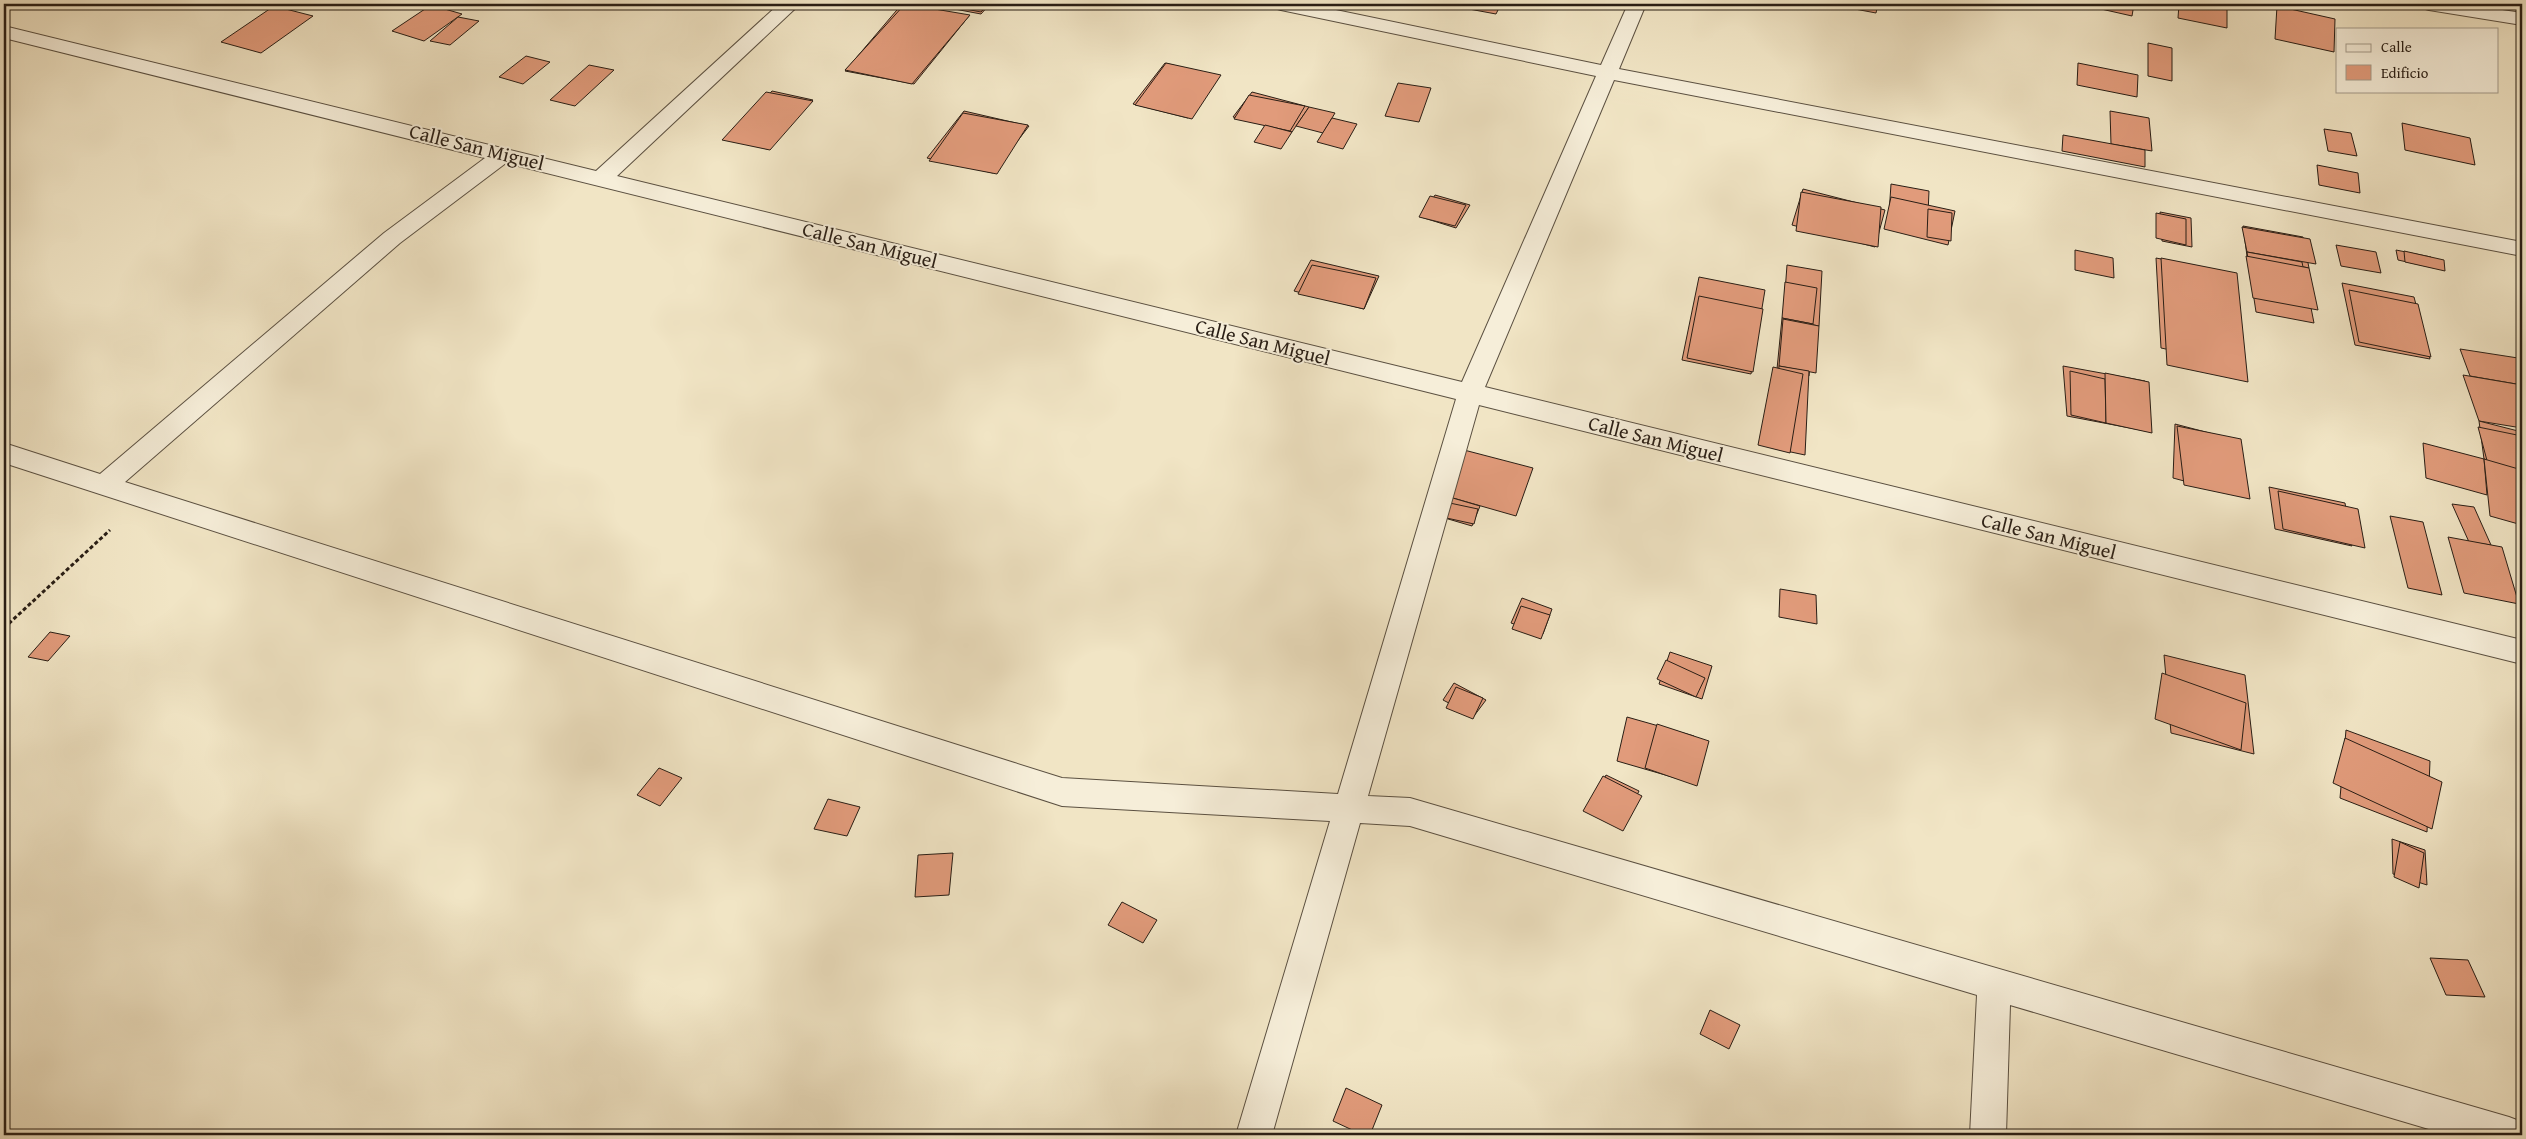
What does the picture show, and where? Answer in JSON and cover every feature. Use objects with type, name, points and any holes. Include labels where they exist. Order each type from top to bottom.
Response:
[{"type":"street","points":[[600,179],[790,4]]},
{"type":"street","points":[[1281,4],[1608,73],[2522,249]]},
{"type":"street","points":[[1254,1135],[1470,393],[1637,4]]},
{"type":"street","points":[[2429,4],[2522,19]]},
{"type":"street","name":"Calle San Miguel","points":[[4,32],[2522,652]]},
{"type":"street","points":[[104,485],[392,238],[504,154]]},
{"type":"street","points":[[4,453],[1062,792],[1410,812],[1994,983],[2490,1132]]},
{"type":"street","points":[[1988,1135],[1994,983]]},
{"type":"path","points":[[4,628],[144,498]]},
{"type":"building","points":[[846,4],[877,4],[873,9]]},
{"type":"building","points":[[902,4],[969,16],[914,84],[845,71]]},
{"type":"building","points":[[905,4],[970,15],[912,84],[845,70]]},
{"type":"building","points":[[928,4],[990,4],[981,14]]},
{"type":"building","points":[[939,4],[988,4],[981,12]]},
{"type":"building","points":[[1442,4],[1501,4],[1496,14]]},
{"type":"building","points":[[1839,4],[1878,4],[1876,13],[1839,6]]},
{"type":"building","points":[[2079,4],[2134,4],[2132,16]]},
{"type":"building","points":[[2179,4],[2227,4],[2227,28],[2178,18]]},
{"type":"building","points":[[431,5],[462,14],[424,41],[392,31]]},
{"type":"building","points":[[274,6],[313,16],[261,53],[221,42]]},
{"type":"building","points":[[2277,6],[2335,19],[2334,52],[2275,39]]},
{"type":"building","points":[[458,17],[479,21],[450,45],[430,41]]},
{"type":"building","points":[[2148,43],[2172,48],[2172,81],[2148,76]]},
{"type":"building","points":[[526,56],[550,62],[523,84],[499,77]]},
{"type":"building","points":[[1165,63],[1219,77],[1188,118],[1133,104]]},
{"type":"building","points":[[1166,63],[1221,75],[1192,119],[1135,105]]},
{"type":"building","points":[[2078,63],[2138,75],[2137,97],[2077,85]]},
{"type":"building","points":[[589,65],[614,70],[575,106],[550,100]]},
{"type":"building","points":[[1398,83],[1431,88],[1419,122],[1385,116]]},
{"type":"building","points":[[772,91],[813,100],[767,149],[727,139]]},
{"type":"building","points":[[766,92],[813,101],[770,150],[722,140]]},
{"type":"building","points":[[1252,92],[1309,107],[1292,132],[1233,117]]},
{"type":"building","points":[[1249,95],[1305,106],[1290,131],[1234,119]]},
{"type":"building","points":[[1309,107],[1335,113],[1323,133],[1296,126]]},
{"type":"building","points":[[964,111],[1029,126],[993,173],[927,158]]},
{"type":"building","points":[[2110,111],[2149,118],[2152,151],[2111,144]]},
{"type":"building","points":[[963,113],[1028,125],[997,174],[929,161]]},
{"type":"building","points":[[1332,118],[1357,124],[1343,149],[1317,142]]},
{"type":"building","points":[[2402,123],[2470,138],[2475,165],[2405,150]]},
{"type":"building","points":[[1265,125],[1292,132],[1281,149],[1254,142]]},
{"type":"building","points":[[2324,129],[2351,133],[2357,156],[2328,151]]},
{"type":"building","points":[[2063,135],[2145,150],[2145,167],[2062,151]]},
{"type":"building","points":[[2317,165],[2358,173],[2360,193],[2319,185]]},
{"type":"building","points":[[1891,184],[1929,191],[1927,237],[1888,229]]},
{"type":"building","points":[[1803,189],[1885,210],[1875,247],[1792,225]]},
{"type":"building","points":[[1801,192],[1881,207],[1878,247],[1796,231]]},
{"type":"building","points":[[1435,195],[1470,205],[1456,228],[1421,217]]},
{"type":"building","points":[[1430,196],[1466,205],[1455,226],[1419,217]]},
{"type":"building","points":[[1891,197],[1955,211],[1948,245],[1884,229]]},
{"type":"building","points":[[1928,209],[1952,213],[1951,241],[1927,237]]},
{"type":"building","points":[[2160,212],[2191,218],[2192,247],[2162,241]]},
{"type":"building","points":[[2156,213],[2186,219],[2186,245],[2156,238]]},
{"type":"building","points":[[2243,226],[2303,237],[2309,268],[2247,256]]},
{"type":"building","points":[[2242,227],[2310,239],[2316,264],[2247,252]]},
{"type":"building","points":[[2336,245],[2376,252],[2381,273],[2341,266]]},
{"type":"building","points":[[2075,250],[2113,258],[2114,278],[2075,270]]},
{"type":"building","points":[[2396,250],[2431,257],[2434,268],[2398,260]]},
{"type":"building","points":[[2404,251],[2444,260],[2445,271],[2405,262]]},
{"type":"building","points":[[2247,252],[2302,262],[2314,323],[2256,312]]},
{"type":"building","points":[[2246,256],[2309,268],[2318,310],[2253,298]]},
{"type":"building","points":[[2156,258],[2233,273],[2242,365],[2161,348]]},
{"type":"building","points":[[2161,258],[2237,273],[2248,382],[2167,365]]},
{"type":"building","points":[[1311,260],[1379,276],[1364,309],[1294,291]]},
{"type":"building","points":[[1312,265],[1376,278],[1364,309],[1298,294]]},
{"type":"building","points":[[1787,265],[1822,271],[1819,326],[1783,319]]},
{"type":"building","points":[[1699,277],[1765,290],[1751,374],[1682,360]]},
{"type":"building","points":[[1785,282],[1817,288],[1813,324],[1782,318]]},
{"type":"building","points":[[2342,283],[2414,297],[2430,359],[2355,345]]},
{"type":"building","points":[[2349,290],[2418,304],[2431,357],[2359,342]]},
{"type":"building","points":[[1699,296],[1763,309],[1753,372],[1687,358]]},
{"type":"building","points":[[1782,318],[1813,324],[1809,376],[1777,369]]},
{"type":"building","points":[[1783,319],[1819,326],[1816,373],[1779,366]]},
{"type":"building","points":[[2460,349],[2518,358],[2522,369],[2522,385],[2470,376]]},
{"type":"building","points":[[1779,366],[1809,371],[1805,455],[1772,448]]},
{"type":"building","points":[[2063,366],[2145,381],[2151,432],[2067,416]]},
{"type":"building","points":[[1773,367],[1803,374],[1790,453],[1758,445]]},
{"type":"building","points":[[2070,371],[2105,379],[2106,423],[2071,415]]},
{"type":"building","points":[[2105,373],[2149,382],[2152,433],[2106,423]]},
{"type":"building","points":[[2463,375],[2522,385],[2522,428],[2479,421]]},
{"type":"building","points":[[2479,421],[2522,432],[2522,470],[2484,459]]},
{"type":"building","points":[[2175,424],[2240,441],[2240,496],[2173,478]]},
{"type":"building","points":[[2177,426],[2241,439],[2250,499],[2184,485]]},
{"type":"building","points":[[2478,427],[2522,436],[2522,474],[2489,468]]},
{"type":"building","points":[[2423,443],[2484,459],[2487,495],[2426,478]]},
{"type":"building","points":[[1464,450],[1533,468],[1516,516],[1446,496]]},
{"type":"building","points":[[2484,459],[2522,470],[2522,525],[2490,516]]},
{"type":"building","points":[[2269,487],[2345,503],[2352,546],[2275,529]]},
{"type":"building","points":[[2278,491],[2358,509],[2365,548],[2283,529]]},
{"type":"building","points":[[1446,496],[1480,506],[1472,526],[1438,516]]},
{"type":"building","points":[[1445,502],[1478,509],[1474,524],[1442,517]]},
{"type":"building","points":[[2452,504],[2474,507],[2491,545],[2469,542]]},
{"type":"building","points":[[2390,516],[2423,522],[2442,595],[2408,588]]},
{"type":"building","points":[[2448,537],[2502,547],[2519,604],[2464,593]]},
{"type":"building","points":[[1780,589],[1816,595],[1817,624],[1779,617]]},
{"type":"building","points":[[1522,598],[1552,609],[1543,634],[1511,623]]},
{"type":"building","points":[[1521,606],[1550,615],[1541,639],[1512,629]]},
{"type":"building","points":[[50,632],[70,636],[48,661],[28,657]]},
{"type":"building","points":[[1670,652],[1712,666],[1702,699],[1659,684]]},
{"type":"building","points":[[2164,655],[2245,675],[2254,754],[2171,733]]},
{"type":"building","points":[[1666,660],[1705,678],[1696,697],[1657,679]]},
{"type":"building","points":[[2162,673],[2246,703],[2241,750],[2155,719]]},
{"type":"building","points":[[1454,683],[1486,700],[1474,716],[1443,700]]},
{"type":"building","points":[[1456,687],[1483,698],[1473,719],[1446,708]]},
{"type":"building","points":[[1627,717],[1694,736],[1686,781],[1617,761]]},
{"type":"building","points":[[1657,724],[1709,741],[1697,786],[1645,768]]},
{"type":"building","points":[[2346,730],[2430,761],[2427,832],[2340,798]]},
{"type":"building","points":[[2345,738],[2442,782],[2432,829],[2333,783]]},
{"type":"building","points":[[659,768],[682,778],[660,806],[637,795]]},
{"type":"building","points":[[1606,775],[1639,791],[1623,823],[1590,806]]},
{"type":"building","points":[[1603,776],[1642,796],[1623,831],[1583,811]]},
{"type":"building","points":[[828,799],[860,807],[847,836],[814,829]]},
{"type":"building","points":[[2392,839],[2425,850],[2427,885],[2393,874]]},
{"type":"building","points":[[2400,842],[2424,853],[2419,888],[2394,877]]},
{"type":"building","points":[[953,853],[949,895],[915,897],[918,855]]},
{"type":"building","points":[[1122,902],[1157,920],[1143,943],[1108,925]]},
{"type":"building","points":[[2430,958],[2468,960],[2485,997],[2446,995]]},
{"type":"building","points":[[1710,1010],[1740,1025],[1729,1049],[1700,1034]]},
{"type":"building","points":[[1346,1088],[1382,1105],[1370,1135],[1363,1135],[1333,1121]]}]
